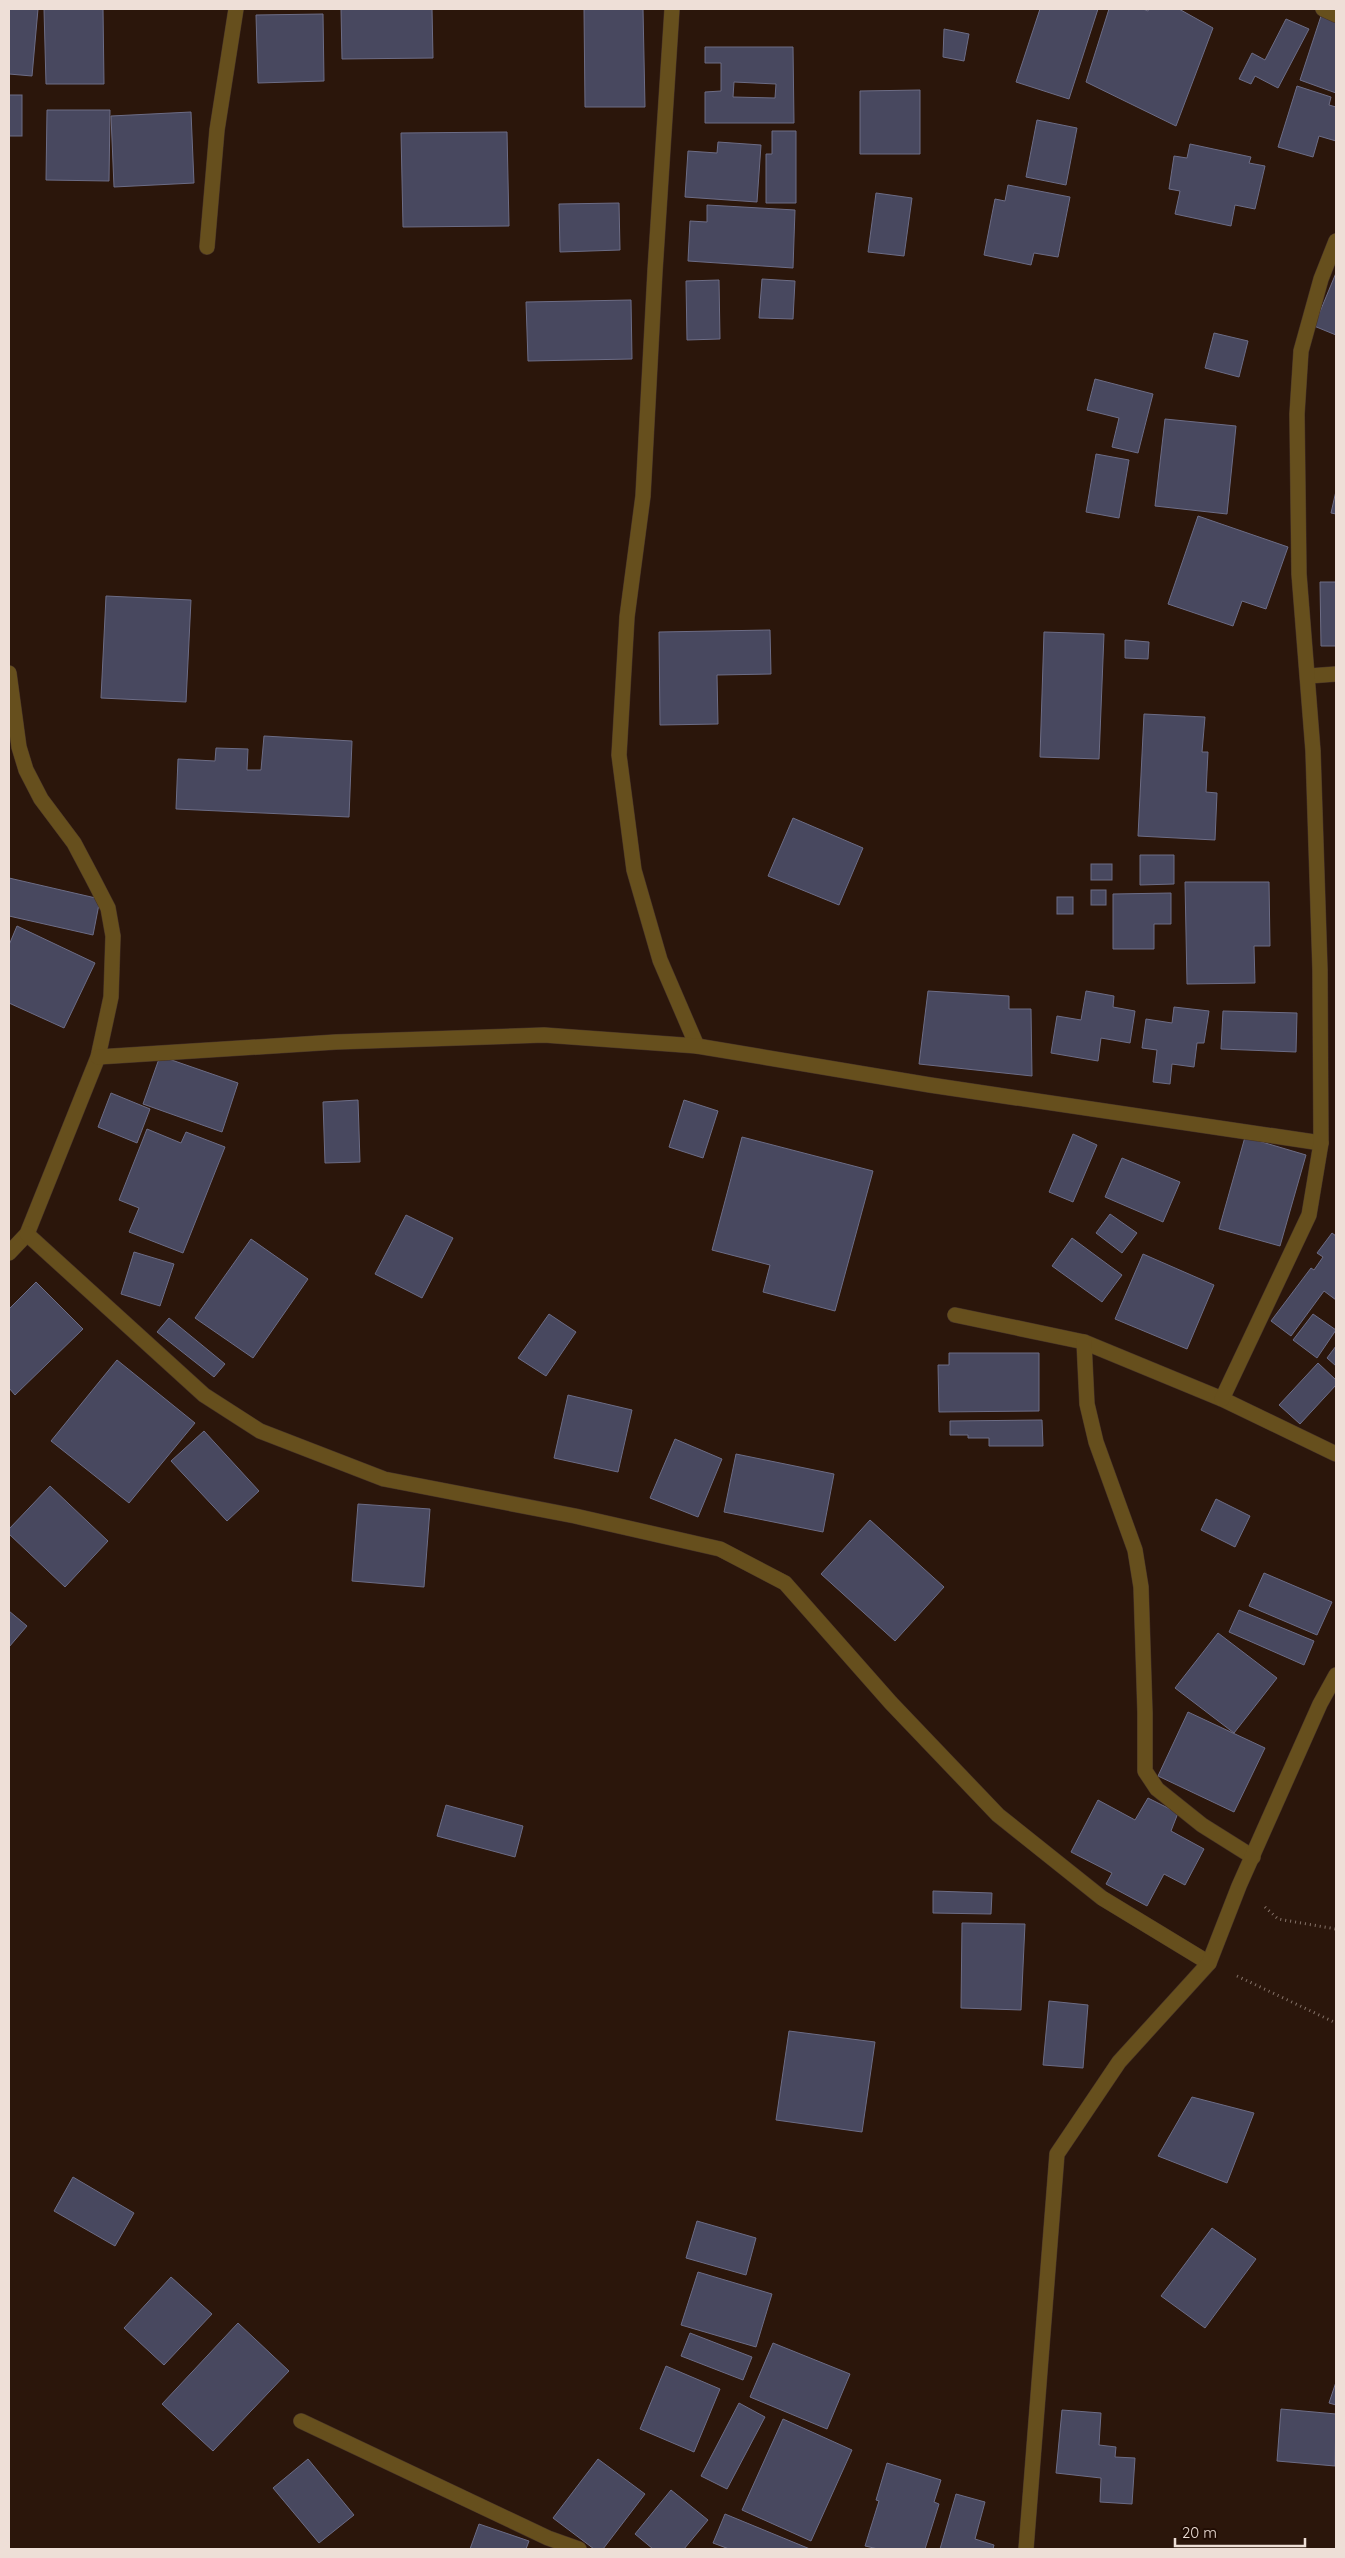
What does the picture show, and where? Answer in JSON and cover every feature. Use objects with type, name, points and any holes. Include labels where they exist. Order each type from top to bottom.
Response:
[{"type":"street","points":[[207,247],[217,130],[236,9]]},
{"type":"street","points":[[672,9],[643,496],[627,617],[619,755],[634,870],[660,960],[697,1046]]},
{"type":"street","points":[[1323,9],[1336,15]]},
{"type":"street","points":[[1222,1399],[1309,1215],[1321,1143],[1320,970],[1308,676],[1299,574],[1297,414],[1301,351],[1321,279],[1336,240]]},
{"type":"street","points":[[9,673],[19,747],[26,770],[41,799],[74,843],[108,908],[114,936],[111,997],[98,1057],[27,1234],[9,1254]]},
{"type":"street","points":[[1308,676],[1336,674]]},
{"type":"street","points":[[98,1057],[336,1042],[544,1036],[697,1046],[930,1085],[1321,1143]]},
{"type":"street","points":[[27,1234],[204,1395],[260,1431],[384,1479],[575,1516],[720,1549],[785,1583],[891,1703],[998,1815],[1102,1898],[1209,1963]]},
{"type":"street","points":[[955,1315],[1084,1342],[1222,1399],[1336,1454]]},
{"type":"street","points":[[1084,1342],[1087,1404],[1096,1442],[1135,1550],[1141,1587],[1146,1713],[1145,1771],[1157,1789],[1202,1825],[1253,1857]]},
{"type":"street","points":[[1026,2549],[1057,2154],[1120,2062],[1209,1963],[1239,1886],[1320,1704],[1336,1675]]},
{"type":"street","points":[[301,2421],[545,2544],[579,2549]]},
{"type":"path","points":[[1239,1886],[1278,1919],[1336,1929]]},
{"type":"path","points":[[1209,1963],[1336,2023]]},
{"type":"building","points":[[9,9],[38,9],[32,76],[9,74]]},
{"type":"building","points":[[44,9],[103,9],[104,84],[46,84]]},
{"type":"building","points":[[341,9],[432,9],[433,58],[342,59]]},
{"type":"building","points":[[584,9],[643,9],[645,107],[585,107]]},
{"type":"building","points":[[1040,9],[1098,9],[1069,99],[1016,82]]},
{"type":"building","points":[[1109,9],[1143,9],[1148,11],[1149,9],[1179,9],[1213,28],[1176,126],[1086,82]]},
{"type":"building","points":[[323,14],[324,81],[258,83],[256,15]]},
{"type":"building","points":[[1321,16],[1336,21],[1336,93],[1300,80]]},
{"type":"building","points":[[1286,19],[1309,29],[1278,88],[1255,76],[1251,84],[1239,79],[1252,53],[1265,60]]},
{"type":"building","points":[[944,29],[969,34],[964,61],[943,57]]},
{"type":"building","points":[[705,47],[793,47],[794,123],[705,123],[705,92],[721,91],[721,63],[705,63]],"holes":[[[734,82],[776,84],[775,98],[733,97]]]},
{"type":"building","points":[[1297,86],[1331,97],[1329,105],[1336,107],[1336,141],[1319,136],[1313,157],[1278,147]]},
{"type":"building","points":[[920,90],[920,154],[860,154],[860,91]]},
{"type":"building","points":[[9,95],[22,95],[22,136],[9,136]]},
{"type":"building","points":[[47,110],[110,110],[109,181],[46,180]]},
{"type":"building","points":[[191,112],[194,183],[114,187],[111,116]]},
{"type":"building","points":[[1037,120],[1077,128],[1066,185],[1026,177]]},
{"type":"building","points":[[772,131],[796,131],[796,203],[766,203],[766,154],[772,154]]},
{"type":"building","points":[[507,132],[509,226],[403,227],[401,133]]},
{"type":"building","points":[[718,142],[761,145],[757,202],[685,197],[688,151],[717,153]]},
{"type":"building","points":[[1190,144],[1251,157],[1249,163],[1265,166],[1255,209],[1235,205],[1231,226],[1175,214],[1180,191],[1169,189],[1174,156],[1187,158]]},
{"type":"building","points":[[1008,185],[1070,197],[1058,257],[1034,253],[1031,265],[984,255],[995,199],[1005,201]]},
{"type":"building","points":[[876,193],[912,198],[904,256],[868,252]]},
{"type":"building","points":[[619,203],[620,250],[560,252],[559,204]]},
{"type":"building","points":[[707,205],[795,210],[793,268],[688,261],[690,221],[707,222]]},
{"type":"building","points":[[1336,273],[1336,335],[1314,326]]},
{"type":"building","points":[[762,279],[795,281],[793,319],[759,318]]},
{"type":"building","points":[[719,280],[720,339],[687,340],[686,281]]},
{"type":"building","points":[[631,300],[632,359],[528,361],[526,302]]},
{"type":"building","points":[[1214,333],[1248,341],[1239,377],[1205,368]]},
{"type":"building","points":[[1095,379],[1153,394],[1138,453],[1112,447],[1119,418],[1087,410]]},
{"type":"building","points":[[1165,419],[1236,426],[1227,514],[1155,506]]},
{"type":"building","points":[[1096,454],[1129,460],[1119,518],[1086,512]]},
{"type":"building","points":[[1336,491],[1336,514],[1331,513]]},
{"type":"building","points":[[1198,516],[1288,547],[1266,609],[1242,601],[1233,626],[1168,604]]},
{"type":"building","points":[[1320,582],[1336,582],[1336,646],[1321,646]]},
{"type":"building","points":[[106,596],[191,600],[186,702],[101,698]]},
{"type":"building","points":[[770,630],[771,674],[717,675],[718,724],[660,725],[659,632]]},
{"type":"building","points":[[1044,632],[1104,634],[1099,759],[1040,757]]},
{"type":"building","points":[[1125,640],[1149,642],[1148,659],[1125,658]]},
{"type":"building","points":[[1144,714],[1205,717],[1202,752],[1208,752],[1206,792],[1217,793],[1215,840],[1138,836]]},
{"type":"building","points":[[264,736],[352,741],[349,817],[176,809],[178,759],[215,761],[216,748],[248,749],[247,770],[261,770]]},
{"type":"building","points":[[793,818],[863,848],[839,905],[768,876]]},
{"type":"building","points":[[1140,855],[1174,855],[1174,884],[1140,885]]},
{"type":"building","points":[[1091,864],[1112,864],[1112,880],[1091,880]]},
{"type":"building","points":[[9,878],[100,899],[93,935],[9,916]]},
{"type":"building","points":[[1185,882],[1269,882],[1270,946],[1254,946],[1255,983],[1187,984]]},
{"type":"building","points":[[1091,890],[1106,890],[1106,905],[1091,905]]},
{"type":"building","points":[[1171,893],[1171,924],[1154,924],[1154,949],[1113,949],[1113,894]]},
{"type":"building","points":[[1057,897],[1073,897],[1073,914],[1057,914]]},
{"type":"building","points":[[17,926],[95,963],[64,1028],[9,1003],[9,945]]},
{"type":"building","points":[[928,991],[1009,996],[1009,1009],[1031,1009],[1032,1076],[919,1064]]},
{"type":"building","points":[[1086,991],[1114,996],[1113,1007],[1135,1011],[1130,1043],[1101,1038],[1098,1061],[1051,1053],[1057,1016],[1081,1020]]},
{"type":"building","points":[[1174,1007],[1209,1011],[1204,1043],[1197,1043],[1194,1067],[1172,1064],[1170,1084],[1153,1082],[1157,1050],[1142,1048],[1146,1019],[1172,1023]]},
{"type":"building","points":[[1223,1011],[1297,1013],[1296,1052],[1221,1049]]},
{"type":"building","points":[[160,1056],[238,1083],[222,1132],[143,1104]]},
{"type":"building","points":[[111,1093],[150,1109],[137,1143],[98,1127]]},
{"type":"building","points":[[358,1100],[360,1162],[325,1163],[323,1102]]},
{"type":"building","points":[[684,1100],[718,1111],[703,1158],[669,1147]]},
{"type":"building","points":[[147,1129],[181,1143],[186,1132],[225,1147],[183,1253],[129,1232],[139,1208],[119,1200]]},
{"type":"building","points":[[1073,1134],[1097,1145],[1073,1202],[1049,1192]]},
{"type":"building","points":[[742,1137],[873,1171],[835,1311],[763,1292],[770,1265],[712,1250]]},
{"type":"building","points":[[1245,1137],[1306,1155],[1280,1246],[1219,1229]]},
{"type":"building","points":[[1122,1158],[1180,1182],[1163,1222],[1105,1197]]},
{"type":"building","points":[[1110,1214],[1137,1233],[1122,1253],[1096,1233]]},
{"type":"building","points":[[406,1215],[453,1238],[422,1298],[375,1274]]},
{"type":"building","points":[[1332,1233],[1336,1236],[1336,1300],[1324,1291],[1291,1336],[1271,1321],[1311,1268],[1314,1270],[1323,1257],[1317,1253]]},
{"type":"building","points":[[1072,1238],[1122,1275],[1102,1302],[1052,1266]]},
{"type":"building","points":[[251,1239],[308,1279],[253,1358],[195,1318]]},
{"type":"building","points":[[134,1252],[174,1264],[160,1306],[121,1294]]},
{"type":"building","points":[[1143,1254],[1214,1285],[1187,1349],[1115,1319]]},
{"type":"building","points":[[36,1282],[83,1329],[15,1395],[9,1388],[9,1309]]},
{"type":"building","points":[[549,1314],[576,1332],[546,1376],[518,1358]]},
{"type":"building","points":[[1313,1314],[1336,1330],[1317,1358],[1293,1340]]},
{"type":"building","points":[[169,1318],[225,1364],[214,1377],[157,1332]]},
{"type":"building","points":[[1336,1346],[1336,1366],[1327,1358]]},
{"type":"building","points":[[949,1353],[1039,1353],[1039,1411],[939,1412],[938,1365],[949,1365]]},
{"type":"building","points":[[117,1360],[195,1423],[129,1503],[51,1441]]},
{"type":"building","points":[[1318,1363],[1336,1380],[1336,1385],[1300,1424],[1279,1405]]},
{"type":"building","points":[[568,1395],[632,1410],[618,1472],[554,1458]]},
{"type":"building","points":[[1042,1420],[1043,1446],[989,1446],[989,1438],[968,1438],[968,1435],[950,1435],[950,1421]]},
{"type":"building","points":[[204,1431],[259,1491],[227,1521],[171,1461]]},
{"type":"building","points":[[675,1439],[722,1459],[698,1517],[650,1498]]},
{"type":"building","points":[[736,1454],[834,1474],[823,1532],[724,1512]]},
{"type":"building","points":[[50,1486],[108,1541],[65,1587],[9,1534],[9,1529]]},
{"type":"building","points":[[1216,1499],[1250,1516],[1235,1547],[1201,1530]]},
{"type":"building","points":[[358,1504],[430,1509],[424,1587],[352,1581]]},
{"type":"building","points":[[870,1520],[944,1587],[895,1641],[821,1574]]},
{"type":"building","points":[[1264,1573],[1332,1602],[1317,1635],[1249,1606]]},
{"type":"building","points":[[1239,1610],[1314,1641],[1304,1665],[1229,1632]]},
{"type":"building","points":[[9,1611],[27,1626],[9,1647]]},
{"type":"building","points":[[1218,1633],[1277,1678],[1234,1733],[1175,1688]]},
{"type":"building","points":[[1188,1712],[1265,1748],[1234,1812],[1158,1776]]},
{"type":"building","points":[[1148,1798],[1178,1813],[1171,1831],[1204,1849],[1185,1885],[1164,1874],[1147,1906],[1106,1884],[1112,1873],[1071,1852],[1098,1800],[1135,1820]]},
{"type":"building","points":[[446,1805],[523,1826],[515,1857],[437,1836]]},
{"type":"building","points":[[933,1891],[992,1893],[991,1914],[933,1913]]},
{"type":"building","points":[[962,1923],[1025,1924],[1021,2010],[961,2008]]},
{"type":"building","points":[[1049,2001],[1088,2005],[1083,2068],[1043,2065]]},
{"type":"building","points":[[789,2031],[875,2042],[862,2132],[776,2120]]},
{"type":"building","points":[[1192,2097],[1254,2113],[1227,2183],[1158,2156]]},
{"type":"building","points":[[73,2177],[134,2213],[115,2246],[54,2211]]},
{"type":"building","points":[[697,2221],[756,2238],[746,2275],[686,2258]]},
{"type":"building","points":[[1212,2228],[1256,2259],[1205,2328],[1161,2296]]},
{"type":"building","points":[[698,2272],[772,2294],[756,2347],[681,2325]]},
{"type":"building","points":[[171,2277],[212,2314],[164,2365],[124,2328]]},
{"type":"building","points":[[238,2323],[289,2371],[213,2451],[162,2404]]},
{"type":"building","points":[[690,2333],[752,2357],[743,2380],[681,2356]]},
{"type":"building","points":[[773,2343],[850,2374],[827,2429],[750,2397]]},
{"type":"building","points":[[666,2366],[720,2389],[694,2452],[640,2429]]},
{"type":"building","points":[[1336,2382],[1336,2405],[1329,2403]]},
{"type":"building","points":[[739,2403],[765,2417],[727,2489],[701,2476]]},
{"type":"building","points":[[1281,2409],[1336,2414],[1335,2466],[1277,2461]]},
{"type":"building","points":[[1062,2410],[1101,2413],[1099,2445],[1116,2447],[1115,2457],[1135,2458],[1132,2504],[1100,2502],[1101,2478],[1056,2473]]},
{"type":"building","points":[[783,2419],[852,2450],[811,2541],[742,2510]]},
{"type":"building","points":[[308,2459],[354,2515],[319,2543],[273,2488]]},
{"type":"building","points":[[598,2459],[645,2494],[603,2549],[594,2549],[553,2518]]},
{"type":"building","points":[[887,2463],[941,2480],[934,2502],[939,2504],[925,2549],[878,2549],[865,2546],[879,2501],[876,2500]]},
{"type":"building","points":[[671,2490],[708,2520],[684,2549],[653,2549],[635,2534]]},
{"type":"building","points":[[956,2494],[985,2502],[975,2539],[994,2545],[993,2549],[940,2549]]},
{"type":"building","points":[[725,2514],[810,2549],[729,2549],[713,2543]]},
{"type":"building","points":[[479,2524],[529,2541],[526,2549],[470,2549]]}]
